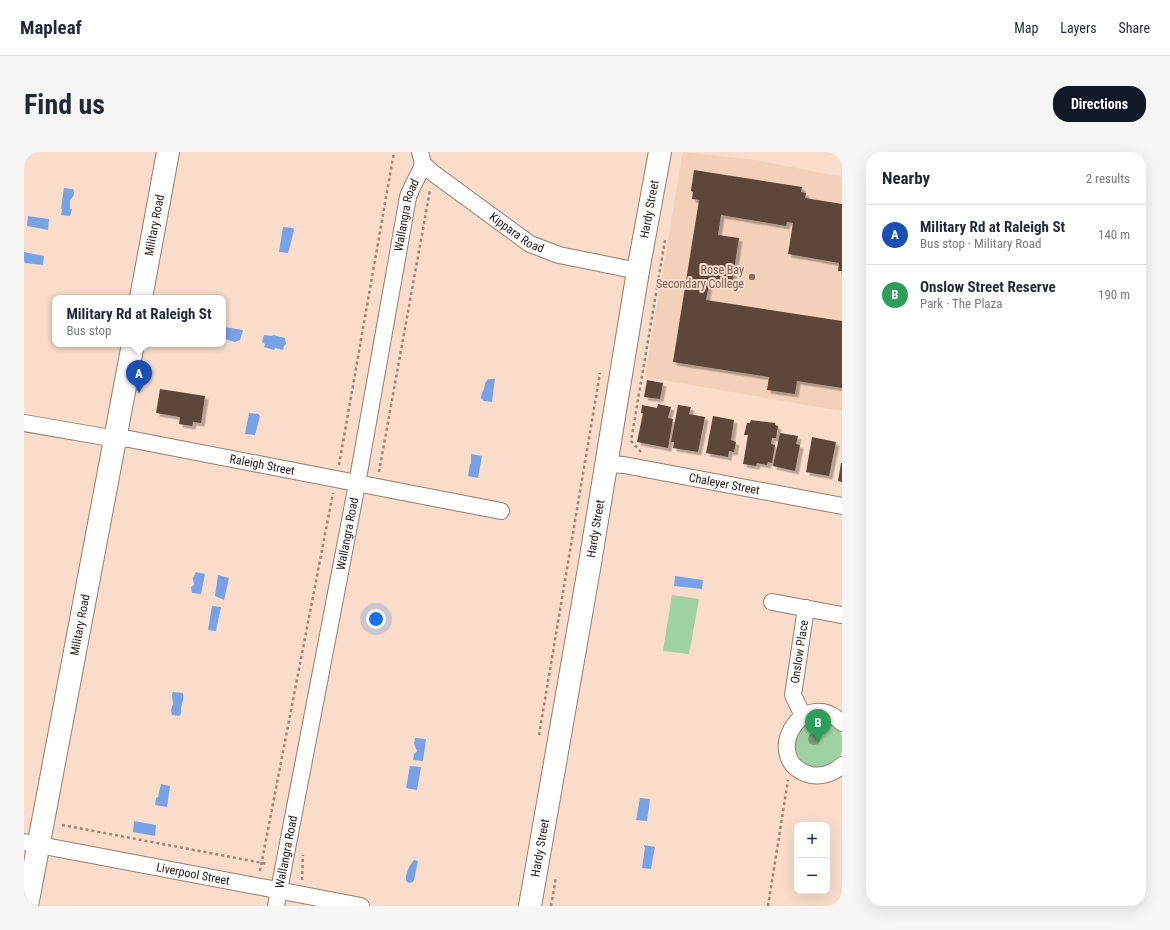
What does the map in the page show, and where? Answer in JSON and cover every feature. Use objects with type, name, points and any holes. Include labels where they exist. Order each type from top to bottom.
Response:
[{"type":"street","name":"Military Road","points":[[142,295],[168,152]]},
{"type":"street","name":"Hardy Street","points":[[530,906],[607,464],[638,271],[660,152]]},
{"type":"street","name":"Kippara Road","points":[[425,163],[530,244],[559,255],[638,271]]},
{"type":"street","name":"Wallangra Road","points":[[276,906],[364,485],[408,197],[412,185],[420,174],[425,163]]},
{"type":"street","name":"Military Road","points":[[27,906],[31,843],[116,439],[132,347]]},
{"type":"street","name":"Raleigh Street","points":[[24,423],[116,439],[128,439],[501,511]]},
{"type":"street","name":"Chaleyer Street","points":[[607,464],[842,506]]},
{"type":"street","name":"Onslow Place","points":[[772,602],[841,615]]},
{"type":"street","name":"Onslow Place","points":[[803,716],[793,695],[806,608]]},
{"type":"street","points":[[842,723],[830,714],[821,712],[803,716],[794,724],[788,733],[787,750],[791,760],[799,769],[814,776],[831,773],[842,765]]},
{"type":"street","name":"Liverpool Street","points":[[31,843],[258,885],[361,906]]},
{"type":"path","points":[[258,885],[336,480],[394,152]]},
{"type":"path","points":[[364,485],[379,474],[425,163]]},
{"type":"path","points":[[642,456],[641,452],[631,441],[665,238]]},
{"type":"path","points":[[539,736],[601,371]]},
{"type":"path","points":[[768,906],[791,760]]},
{"type":"path","points":[[62,825],[302,870]]},
{"type":"path","points":[[302,895],[304,850]]},
{"type":"shaded area","name":"Rose Bay Secondary College","points":[[683,152],[756,160],[842,177],[842,411],[645,377]]},
{"type":"green space","points":[[672,595],[699,599],[689,654],[663,651]]},
{"type":"green space","points":[[819,720],[828,722],[836,727],[841,735],[843,744],[841,753],[836,761],[828,766],[819,768],[810,766],[802,761],[797,753],[795,744],[797,735],[802,727],[810,722]]},
{"type":"water","points":[[64,188],[73,189],[74,192],[70,200],[70,209],[72,209],[70,216],[61,215]]},
{"type":"water","points":[[28,216],[49,219],[48,230],[27,226]]},
{"type":"water","points":[[283,227],[293,228],[294,230],[288,253],[279,252]]},
{"type":"water","points":[[24,252],[44,256],[43,265],[25,263]]},
{"type":"water","points":[[226,327],[243,330],[240,340],[235,342],[226,339]]},
{"type":"water","points":[[264,335],[273,335],[285,338],[286,344],[283,350],[275,348],[274,350],[264,347],[265,344],[262,342]]},
{"type":"water","points":[[488,379],[495,379],[492,402],[484,401],[481,398],[485,383]]},
{"type":"water","points":[[249,413],[258,414],[260,416],[255,435],[245,434]]},
{"type":"water","points":[[471,454],[482,456],[478,478],[468,476],[471,464]]},
{"type":"water","points":[[196,572],[205,574],[201,594],[192,593],[191,587],[194,585],[193,578]]},
{"type":"water","points":[[218,575],[229,578],[224,600],[215,596]]},
{"type":"water","points":[[675,576],[703,580],[702,589],[674,586]]},
{"type":"water","points":[[212,606],[221,607],[216,631],[208,630]]},
{"type":"water","points":[[173,692],[183,693],[181,714],[179,716],[172,715],[171,710],[173,704]]},
{"type":"water","points":[[415,738],[426,739],[423,761],[413,760],[414,754],[417,751],[414,744]]},
{"type":"water","points":[[410,766],[421,767],[417,790],[406,788]]},
{"type":"water","points":[[161,784],[170,786],[167,807],[155,805]]},
{"type":"water","points":[[640,798],[650,799],[647,821],[636,820]]},
{"type":"water","points":[[134,821],[156,825],[155,836],[133,832]]},
{"type":"water","points":[[644,845],[655,847],[651,869],[642,868]]},
{"type":"water","points":[[414,860],[418,861],[414,880],[413,882],[409,883],[406,881],[406,876],[409,867]]},
{"type":"building","points":[[694,170],[802,187],[801,192],[806,193],[805,198],[842,204],[842,271],[838,271],[839,263],[788,254],[793,223],[787,222],[786,226],[721,215],[718,235],[739,238],[732,283],[710,279],[706,300],[842,321],[842,388],[797,381],[795,394],[767,390],[769,377],[673,362],[699,200],[692,199],[693,192],[691,191]]},
{"type":"building","points":[[647,380],[663,383],[660,399],[644,397]]},
{"type":"building","points":[[160,389],[205,396],[201,423],[193,422],[192,426],[179,424],[180,417],[156,413]]},
{"type":"building","points":[[658,404],[671,407],[668,418],[673,419],[668,448],[637,442],[643,413],[641,413],[642,405],[657,408]]},
{"type":"building","points":[[678,405],[691,407],[689,414],[705,417],[698,452],[673,448],[674,442],[671,442]]},
{"type":"building","points":[[713,416],[734,420],[731,440],[736,442],[734,452],[729,451],[728,457],[706,453]]},
{"type":"building","points":[[751,420],[775,423],[775,425],[778,426],[776,438],[772,438],[771,444],[775,445],[772,463],[768,462],[767,465],[757,463],[756,466],[743,464],[748,435],[744,435],[747,423],[750,423]]},
{"type":"building","points":[[780,433],[798,436],[796,444],[800,445],[795,471],[773,466]]},
{"type":"building","points":[[812,437],[836,442],[829,476],[806,472]]},
{"type":"building","points":[[842,463],[842,482],[838,481]]},
{"type":"place","name":"Rose Bay Secondary College","points":[[752,277]]},
{"type":"place","name":"Military Rd at Raleigh St","points":[[139,393]]},
{"type":"place","name":"Onslow Street Reserve","points":[[818,742]]}]
